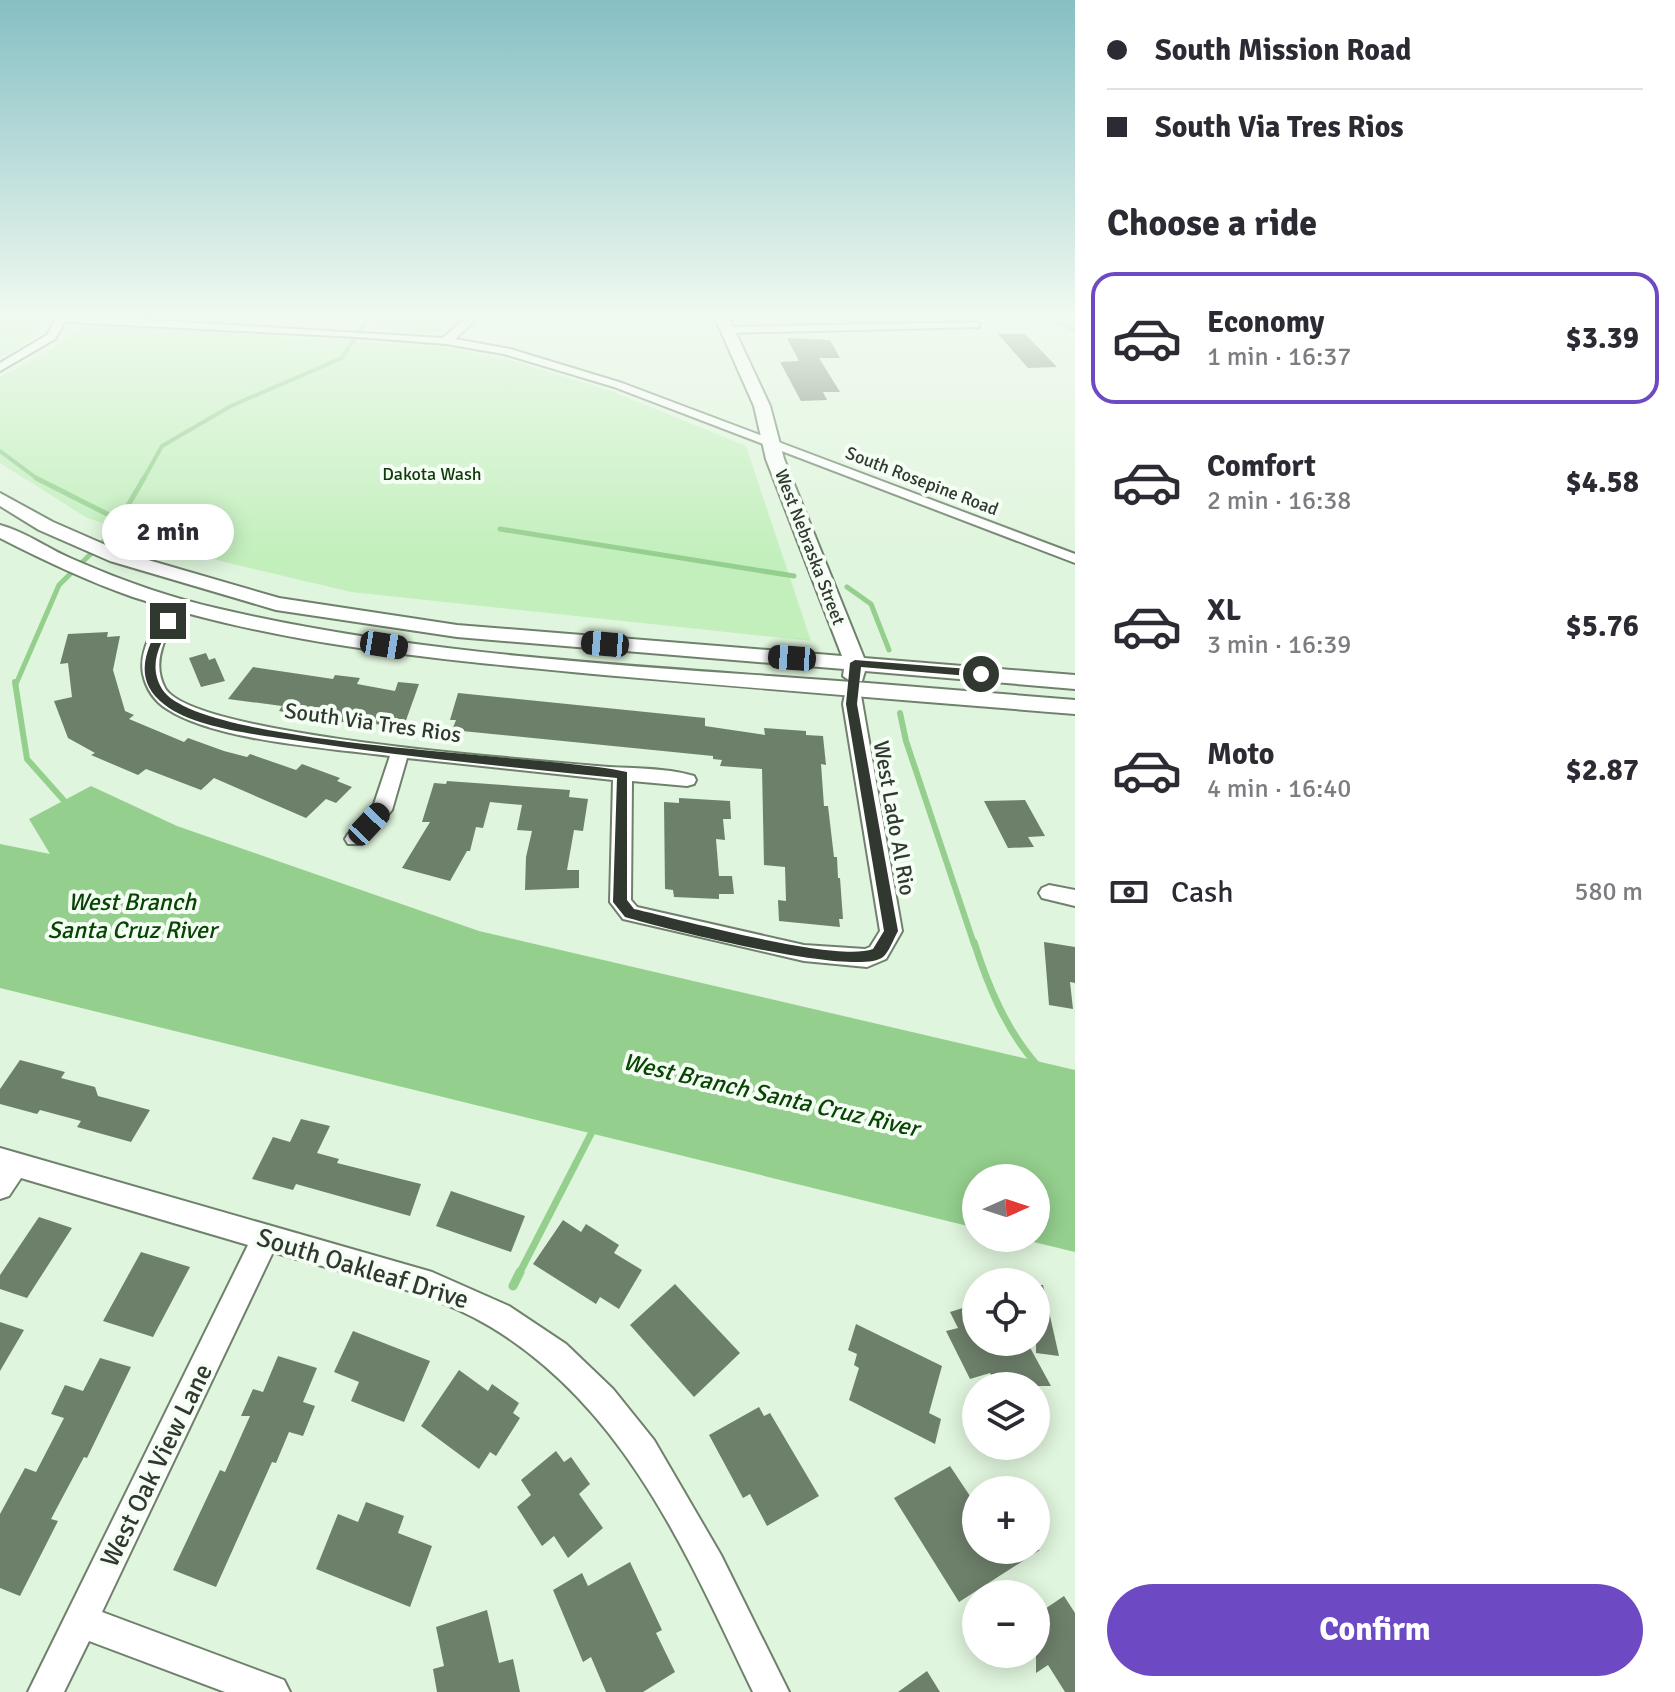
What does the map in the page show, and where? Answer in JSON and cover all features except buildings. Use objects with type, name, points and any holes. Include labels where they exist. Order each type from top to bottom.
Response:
[{"type":"main road","name":"West Nebraska Street","points":[[758,397],[806,542],[855,663],[853,688]]},
{"type":"main road","points":[[0,498],[75,540],[117,557],[276,604],[396,623],[664,649],[1075,682]]},
{"type":"main road","points":[[0,531],[99,578],[177,604],[307,634],[447,654],[1075,707]]},
{"type":"main road","points":[[384,645],[396,623]]},
{"type":"street","name":"South Rosepine Road","points":[[650,397],[1075,559]]},
{"type":"street","name":"South Via Tres Rios","points":[[177,604],[151,649],[150,670],[156,689],[169,703],[193,715],[250,730],[400,752],[687,780]]},
{"type":"street","name":"West Lado Al Rio","points":[[623,775],[620,902],[630,913],[804,953],[867,958],[878,953],[891,931],[852,704],[853,688]]},
{"type":"street","points":[[355,839],[382,810],[400,752]]},
{"type":"street","points":[[1049,893],[1075,898]]},
{"type":"street","name":"South Oakleaf Drive","points":[[5,1170],[266,1237],[466,1298],[501,1314],[563,1359],[624,1423],[675,1501],[771,1692]]},
{"type":"street","name":"West Oak View Lane","points":[[46,1692],[266,1237]]},
{"type":"street","points":[[81,1621],[272,1692]]},
{"type":"green space","name":"Dakota Wash","points":[[0,397],[626,397],[746,446],[811,641],[351,592],[220,561],[87,518],[0,463]]},
{"type":"water","name":"West Branch Santa Cruz River","points":[[91,786],[177,826],[479,931],[1075,1070],[1075,1252],[1050,1246],[1050,1164],[962,1164],[962,1225],[0,988],[0,844],[50,854],[29,819]]},
{"type":"waterway","name":"Dakota Wash","points":[[143,480],[162,446],[252,397]]},
{"type":"waterway","points":[[0,451],[37,478]]},
{"type":"waterway","points":[[37,478],[119,520]]},
{"type":"waterway","name":"Dakota Wash","points":[[16,684],[59,585],[112,533],[144,478]]},
{"type":"waterway","points":[[500,529],[794,576]]},
{"type":"waterway","points":[[847,587],[871,604],[889,650]]},
{"type":"waterway","name":"Dakota Wash","points":[[15,682],[27,759],[67,804]]},
{"type":"waterway","points":[[900,713],[906,741],[974,944]]},
{"type":"waterway","points":[[974,942],[999,1007],[1037,1065]]},
{"type":"waterway","points":[[519,1274],[594,1128]]},
{"type":"waterway","points":[[513,1286],[519,1274]]},
{"type":"route","points":[[168,621],[151,649],[150,670],[156,689],[169,703],[193,715],[250,730],[400,752],[623,775],[620,902],[630,913],[804,953],[867,958],[878,953],[891,931],[852,704],[855,663],[981,674]]}]
